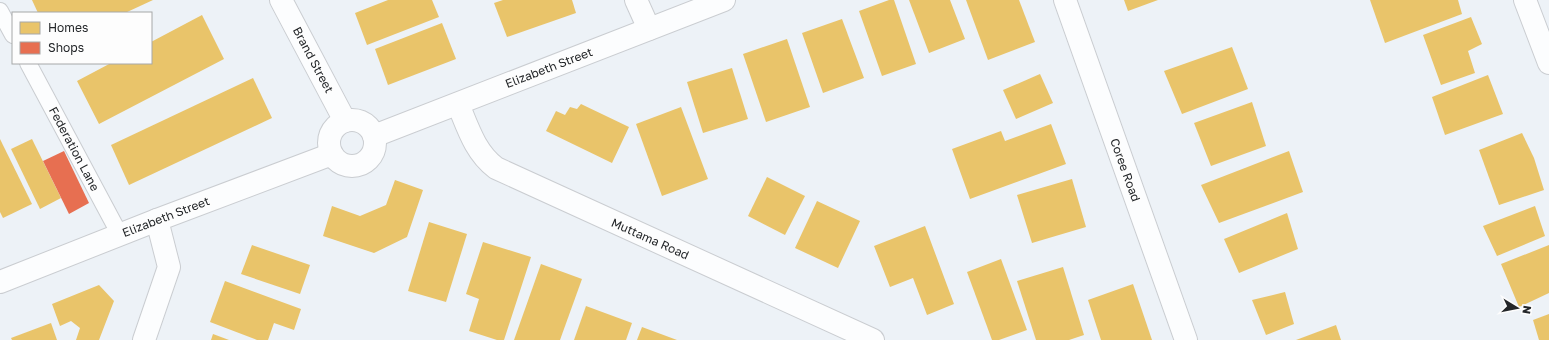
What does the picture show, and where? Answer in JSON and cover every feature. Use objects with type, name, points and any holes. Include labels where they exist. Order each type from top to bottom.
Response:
[{"type":"street","name":"Brand Street","points":[[281,0],[345,121]]},
{"type":"street","points":[[636,0],[649,29]]},
{"type":"street","name":"Elizabeth Street","points":[[374,136],[724,0]]},
{"type":"street","name":"Coree Road","points":[[1064,0],[1186,340]]},
{"type":"street","points":[[1525,0],[1549,63]]},
{"type":"street","name":"Muttama Road","points":[[458,104],[475,145],[485,160],[496,168],[873,340]]},
{"type":"street","points":[[352,120],[366,125],[374,136],[374,151],[364,163],[350,166],[343,164],[332,154],[330,142],[331,135],[334,129],[345,121],[352,120]]},
{"type":"street","name":"Elizabeth Street","points":[[0,282],[157,220],[332,154]]},
{"type":"street","points":[[144,340],[169,267],[157,220]]},
{"type":"lane","points":[[0,11],[12,33]]},
{"type":"lane","name":"Federation Lane","points":[[29,64],[120,235]]},
{"type":"building: Homes","points":[[32,0],[153,0],[127,12],[38,12]]},
{"type":"building: Homes","points":[[388,0],[432,0],[439,17],[367,45],[355,13]]},
{"type":"building: Homes","points":[[503,0],[572,0],[576,13],[507,37],[494,3]]},
{"type":"building: Homes","points":[[889,0],[894,0],[916,64],[882,76],[859,11]]},
{"type":"building: Homes","points":[[909,0],[950,0],[965,39],[929,53]]},
{"type":"building: Homes","points":[[966,0],[1019,0],[1035,42],[988,60]]},
{"type":"building: Homes","points":[[1124,0],[1158,0],[1128,11]]},
{"type":"building: Homes","points":[[1370,0],[1458,0],[1462,14],[1385,43]]},
{"type":"building: Homes","points":[[202,15],[224,59],[99,124],[77,81],[109,64],[152,64],[152,41]]},
{"type":"building: Homes","points":[[1471,17],[1482,44],[1468,51],[1475,73],[1441,85],[1423,35]]},
{"type":"building: Homes","points":[[842,19],[864,78],[823,93],[802,33]]},
{"type":"building: Homes","points":[[442,23],[456,59],[388,85],[375,49]]},
{"type":"building: Homes","points":[[787,39],[810,107],[766,122],[743,54]]},
{"type":"building: Homes","points":[[1232,47],[1248,89],[1182,114],[1164,71]]},
{"type":"building: Homes","points":[[732,68],[748,119],[703,133],[687,82]]},
{"type":"building: Homes","points":[[1040,74],[1053,103],[1016,119],[1003,90]]},
{"type":"building: Homes","points":[[1488,75],[1503,114],[1445,135],[1432,97]]},
{"type":"building: Homes","points":[[253,78],[272,118],[129,185],[111,145]]},
{"type":"building: Homes","points":[[1252,102],[1266,146],[1211,166],[1194,123]]},
{"type":"building: Homes","points":[[581,104],[629,127],[612,163],[546,131],[556,111],[565,115],[570,107],[577,109]]},
{"type":"building: Homes","points":[[681,107],[708,179],[662,196],[636,124]]},
{"type":"building: Homes","points":[[1051,124],[1066,164],[970,199],[952,149],[1001,131],[1005,141]]},
{"type":"building: Homes","points":[[1522,133],[1534,158],[1544,190],[1499,205],[1479,150]]},
{"type":"building: Homes","points":[[0,139],[32,204],[3,218],[0,212]]},
{"type":"building: Homes","points":[[32,139],[61,198],[40,209],[11,149]]},
{"type":"building: Homes","points":[[1289,151],[1303,192],[1219,223],[1201,185]]},
{"type":"building: Homes","points":[[767,177],[805,196],[785,235],[748,216]]},
{"type":"building: Homes","points":[[1072,179],[1086,227],[1032,243],[1017,195]]},
{"type":"building: Homes","points":[[395,180],[423,190],[407,237],[374,253],[323,236],[332,206],[360,216],[386,205]]},
{"type":"building: Homes","points":[[817,201],[860,221],[838,268],[795,248]]},
{"type":"building: Homes","points":[[1535,206],[1545,236],[1497,256],[1483,226]]},
{"type":"building: Homes","points":[[1287,213],[1298,249],[1239,273],[1224,239]]},
{"type":"building: Homes","points":[[429,222],[467,234],[446,302],[408,291]]},
{"type":"building: Homes","points":[[925,226],[954,304],[927,315],[913,278],[890,287],[874,246]]},
{"type":"building: Homes","points":[[483,242],[531,257],[504,340],[497,340],[469,331],[479,299],[466,294]]},
{"type":"building: Homes","points":[[252,245],[310,265],[300,294],[241,274]]},
{"type":"building: Homes","points":[[1549,245],[1549,293],[1519,307],[1501,264]]},
{"type":"building: Homes","points":[[1001,259],[1027,330],[999,340],[992,340],[967,272]]},
{"type":"building: Homes","points":[[541,264],[582,279],[560,340],[514,340]]},
{"type":"building: Homes","points":[[1063,267],[1084,335],[1069,340],[1036,340],[1017,281]]},
{"type":"building: Homes","points":[[225,281],[301,309],[294,330],[274,323],[268,340],[257,340],[210,322]]},
{"type":"building: Homes","points":[[1133,284],[1152,340],[1101,340],[1088,300]]},
{"type":"building: Homes","points":[[99,285],[114,301],[99,340],[76,340],[80,328],[71,321],[60,326],[52,304]]},
{"type":"building: Homes","points":[[1285,292],[1294,324],[1266,335],[1252,300]]},
{"type":"building: Homes","points":[[586,306],[632,323],[626,340],[574,340]]},
{"type":"building: Homes","points":[[1549,314],[1549,340],[1539,340],[1533,320]]},
{"type":"building: Homes","points":[[51,323],[57,340],[12,340],[11,338]]},
{"type":"building: Homes","points":[[1336,325],[1341,340],[1296,340]]},
{"type":"building: Homes","points":[[642,327],[677,340],[637,340]]},
{"type":"building: Homes","points":[[213,334],[229,340],[211,340]]},
{"type":"building: Shops","points":[[64,151],[89,203],[69,214],[43,161]]}]
